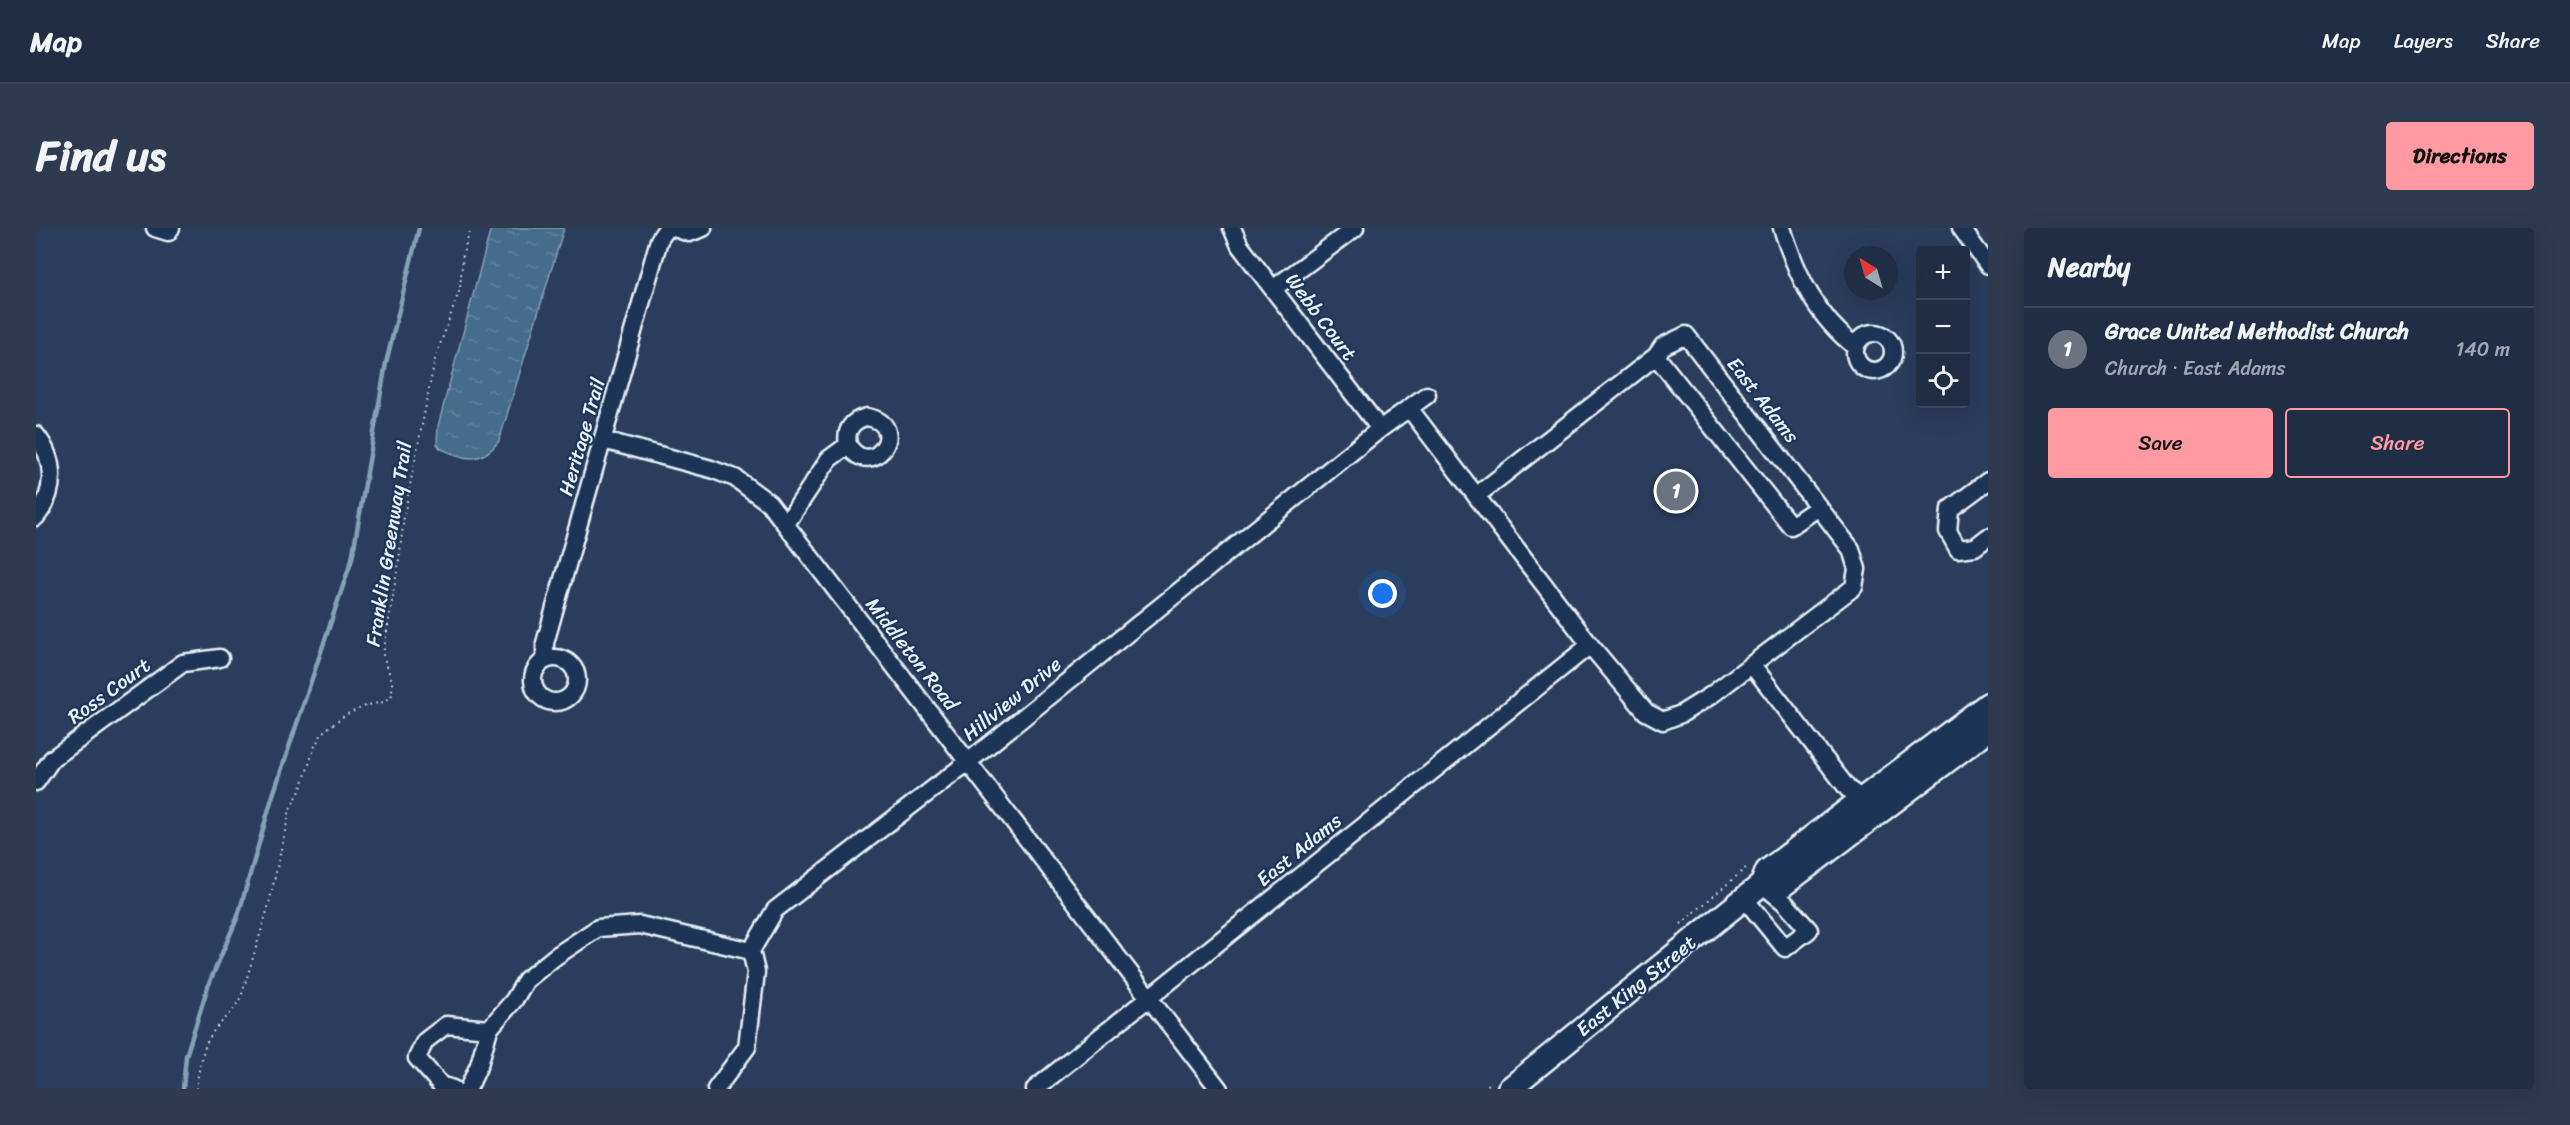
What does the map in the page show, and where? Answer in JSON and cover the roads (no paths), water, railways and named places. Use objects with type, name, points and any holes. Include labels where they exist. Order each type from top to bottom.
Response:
[{"type":"main road","name":"East King Street","points":[[1509,1089],[1762,884],[1767,871],[1988,704]]},
{"type":"main road","name":"East King Street","points":[[1762,884],[1782,886],[1988,730]]},
{"type":"street","points":[[155,228],[168,232],[171,228]]},
{"type":"street","name":"Heritage Trail","points":[[545,660],[545,643],[659,240],[668,228]]},
{"type":"street","points":[[674,228],[689,233],[703,228]]},
{"type":"street","name":"Webb Court","points":[[1233,228],[1240,246],[1380,429]]},
{"type":"street","points":[[1273,289],[1355,228]]},
{"type":"street","points":[[1782,228],[1798,273],[1818,309],[1840,335],[1856,347]]},
{"type":"street","points":[[1961,228],[1988,265]]},
{"type":"street","name":"East Adams","points":[[1686,335],[1851,549],[1857,569],[1854,587],[1752,665],[1682,714],[1663,721],[1646,712],[1590,645],[1476,496],[1656,356],[1663,346],[1686,335]]},
{"type":"street","points":[[1656,356],[1791,526],[1819,507]]},
{"type":"street","name":"Hillview Drive","points":[[751,951],[775,910],[968,762],[1380,429],[1427,395]]},
{"type":"street","points":[[1409,408],[1476,496]]},
{"type":"street","points":[[36,435],[46,447],[52,468],[50,490],[43,508],[36,517]]},
{"type":"street","name":"Middleton Road","points":[[603,440],[711,469],[735,478],[769,503],[1219,1089]]},
{"type":"street","points":[[786,524],[829,459],[848,445]]},
{"type":"street","points":[[1988,481],[1950,509],[1948,531],[1958,549],[1975,547],[1988,537]]},
{"type":"street","name":"East Adams","points":[[1035,1089],[1590,645]]},
{"type":"street","name":"Ross Court","points":[[36,782],[52,759],[183,663],[220,658]]},
{"type":"street","points":[[1752,665],[1848,789],[1861,798],[1874,816]]},
{"type":"street","points":[[1744,898],[1785,948],[1809,930],[1784,902],[1762,884]]},
{"type":"street","points":[[468,1089],[479,1065],[489,1029],[514,1000],[526,980],[556,956],[598,928],[640,925],[751,951],[756,972],[747,1047],[716,1089]]},
{"type":"street","points":[[453,1089],[441,1085],[417,1058],[425,1041],[446,1026],[489,1029]]},
{"type":"water","points":[[491,228],[564,228],[499,441],[486,454],[465,458],[440,448],[437,444],[438,426]]},
{"type":"waterway","points":[[183,1089],[186,1056],[208,986],[238,916],[272,798],[352,559],[386,363],[419,228]]},
{"type":"place","name":"Grace United Methodist Church","points":[[1676,491]]}]
